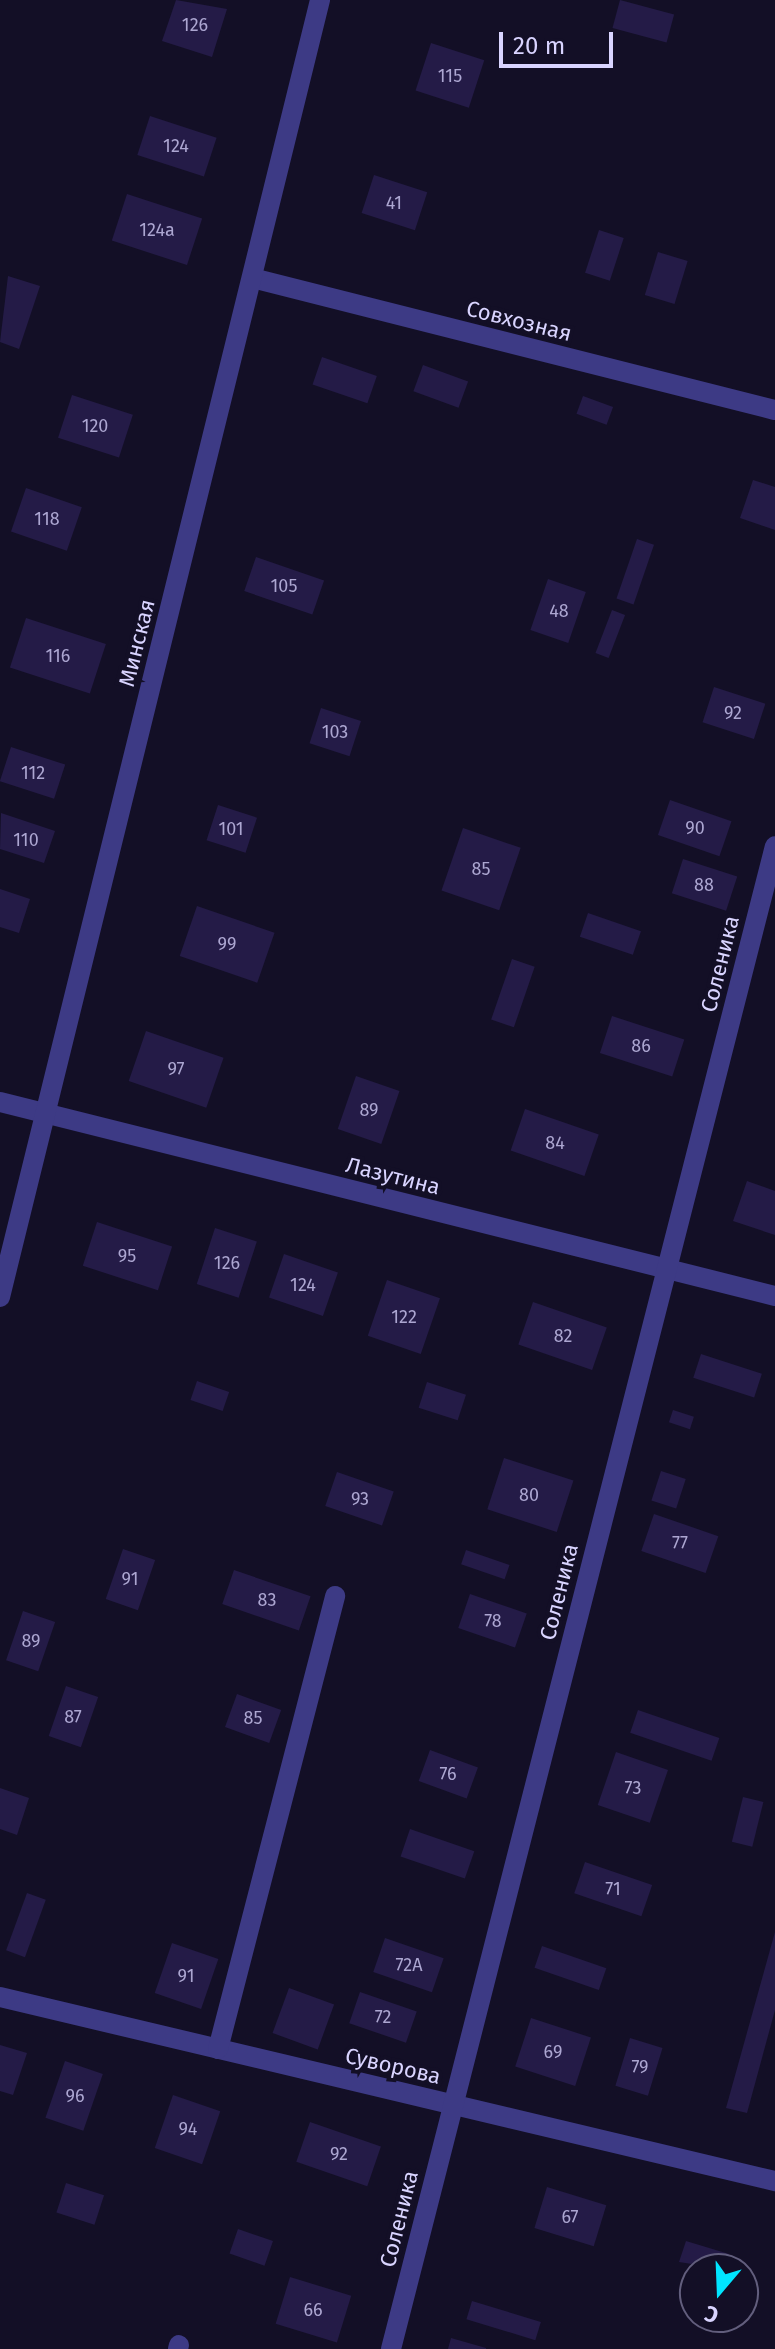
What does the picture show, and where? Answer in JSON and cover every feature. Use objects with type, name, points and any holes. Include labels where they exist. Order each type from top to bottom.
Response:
[{"type":"street","name":"Минская","points":[[0,1297],[320,0]]},
{"type":"street","name":"Совхозная","points":[[252,278],[775,410]]},
{"type":"street","name":"Соленика","points":[[391,2349],[775,846]]},
{"type":"street","name":"Лазутина","points":[[0,1102],[775,1296]]},
{"type":"street","points":[[218,2049],[335,1596]]},
{"type":"street","name":"Суворова","points":[[0,1997],[775,2181]]},
{"type":"building","points":[[176,0],[227,9],[212,57],[162,41]]},
{"type":"building","points":[[620,0],[674,14],[667,43],[612,28]]},
{"type":"building","points":[[431,43],[484,60],[469,108],[416,91]]},
{"type":"building","points":[[150,116],[217,138],[204,177],[137,155]]},
{"type":"building","points":[[374,175],[427,192],[415,230],[362,213]]},
{"type":"building","points":[[127,194],[202,218],[187,265],[112,241]]},
{"type":"building","points":[[599,230],[624,238],[610,281],[585,273]]},
{"type":"building","points":[[658,252],[688,261],[674,304],[645,295]]},
{"type":"building","points":[[8,276],[40,286],[19,349],[0,342]]},
{"type":"building","points":[[322,357],[377,376],[367,403],[313,384]]},
{"type":"building","points":[[423,365],[468,381],[459,408],[413,391]]},
{"type":"building","points":[[72,395],[133,415],[119,458],[58,438]]},
{"type":"building","points":[[583,396],[613,407],[607,425],[577,414]]},
{"type":"building","points":[[753,480],[775,487],[775,530],[740,518]]},
{"type":"building","points":[[26,488],[82,507],[67,551],[11,531]]},
{"type":"building","points":[[637,539],[654,545],[634,604],[616,599]]},
{"type":"building","points":[[256,557],[324,580],[312,614],[244,591]]},
{"type":"building","points":[[548,579],[586,592],[568,643],[530,630]]},
{"type":"building","points":[[612,610],[625,615],[609,658],[596,653]]},
{"type":"building","points":[[26,618],[106,644],[90,693],[10,667]]},
{"type":"building","points":[[714,687],[765,704],[754,739],[703,722]]},
{"type":"building","points":[[321,708],[361,721],[350,756],[310,743]]},
{"type":"building","points":[[11,747],[65,765],[54,799],[0,781]]},
{"type":"building","points":[[670,800],[731,821],[719,856],[658,835]]},
{"type":"building","points":[[218,805],[257,818],[246,853],[207,840]]},
{"type":"building","points":[[1,813],[55,831],[44,863],[0,849]]},
{"type":"building","points":[[463,828],[521,848],[499,910],[442,890]]},
{"type":"building","points":[[683,859],[737,877],[726,911],[672,893]]},
{"type":"building","points":[[0,889],[30,899],[19,933],[0,927]]},
{"type":"building","points":[[197,906],[275,933],[257,983],[180,956]]},
{"type":"building","points":[[588,913],[641,931],[633,955],[580,937]]},
{"type":"building","points":[[512,959],[535,967],[514,1027],[491,1020]]},
{"type":"building","points":[[612,1016],[684,1039],[672,1077],[600,1053]]},
{"type":"building","points":[[146,1031],[224,1058],[206,1108],[129,1081]]},
{"type":"building","points":[[356,1076],[399,1091],[381,1144],[338,1129]]},
{"type":"building","points":[[525,1109],[599,1134],[584,1176],[511,1151]]},
{"type":"building","points":[[747,1181],[775,1191],[775,1235],[733,1221]]},
{"type":"building","points":[[97,1222],[172,1246],[158,1290],[83,1266]]},
{"type":"building","points":[[215,1228],[257,1242],[239,1298],[197,1284]]},
{"type":"building","points":[[284,1254],[338,1273],[323,1316],[269,1297]]},
{"type":"building","points":[[387,1280],[440,1298],[421,1354],[368,1336]]},
{"type":"building","points":[[533,1302],[607,1327],[592,1370],[518,1345]]},
{"type":"building","points":[[701,1354],[762,1374],[754,1398],[693,1378]]},
{"type":"building","points":[[197,1381],[229,1392],[223,1411],[190,1400]]},
{"type":"building","points":[[427,1382],[466,1395],[458,1420],[419,1408]]},
{"type":"building","points":[[673,1410],[694,1417],[690,1429],[669,1422]]},
{"type":"building","points":[[504,1458],[573,1481],[557,1532],[487,1509]]},
{"type":"building","points":[[661,1471],[686,1479],[676,1509],[651,1500]]},
{"type":"building","points":[[337,1472],[394,1492],[382,1526],[325,1506]]},
{"type":"building","points":[[654,1514],[718,1536],[706,1573],[641,1551]]},
{"type":"building","points":[[123,1549],[155,1560],[138,1610],[106,1599]]},
{"type":"building","points":[[466,1550],[509,1565],[505,1579],[461,1564]]},
{"type":"building","points":[[234,1570],[311,1596],[299,1630],[222,1604]]},
{"type":"building","points":[[470,1594],[527,1614],[515,1648],[458,1628]]},
{"type":"building","points":[[23,1611],[55,1622],[38,1671],[6,1660]]},
{"type":"building","points":[[66,1686],[98,1697],[81,1747],[49,1736]]},
{"type":"building","points":[[237,1694],[281,1710],[269,1743],[225,1727]]},
{"type":"building","points":[[638,1710],[719,1738],[712,1761],[630,1733]]},
{"type":"building","points":[[430,1750],[478,1767],[467,1798],[419,1781]]},
{"type":"building","points":[[616,1752],[668,1770],[650,1823],[598,1805]]},
{"type":"building","points":[[0,1788],[29,1798],[17,1835],[0,1829]]},
{"type":"building","points":[[743,1797],[763,1802],[752,1847],[732,1842]]},
{"type":"building","points":[[410,1829],[474,1851],[465,1879],[401,1856]]},
{"type":"building","points":[[585,1862],[652,1885],[641,1916],[574,1893]]},
{"type":"building","points":[[27,1893],[46,1900],[25,1957],[6,1950]]},
{"type":"building","points":[[775,1932],[775,2010],[747,2113],[726,2108]]},
{"type":"building","points":[[385,1938],[444,1958],[432,1992],[373,1972]]},
{"type":"building","points":[[172,1943],[218,1959],[201,2009],[155,1993]]},
{"type":"building","points":[[542,1946],[606,1968],[599,1990],[535,1968]]},
{"type":"building","points":[[289,1988],[334,2004],[318,2050],[273,2033]]},
{"type":"building","points":[[360,1992],[417,2012],[406,2043],[349,2023]]},
{"type":"building","points":[[531,2018],[591,2037],[575,2086],[515,2067]]},
{"type":"building","points":[[630,2038],[663,2048],[648,2096],[615,2086]]},
{"type":"building","points":[[0,2045],[27,2053],[13,2095],[0,2091]]},
{"type":"building","points":[[65,2061],[103,2074],[83,2131],[45,2118]]},
{"type":"building","points":[[173,2095],[220,2111],[202,2164],[155,2148]]},
{"type":"building","points":[[310,2122],[381,2146],[367,2186],[296,2162]]},
{"type":"building","points":[[66,2183],[104,2195],[94,2225],[56,2212]]},
{"type":"building","points":[[547,2187],[606,2205],[594,2246],[534,2228]]},
{"type":"building","points":[[238,2229],[273,2241],[265,2266],[230,2254]]},
{"type":"building","points":[[686,2241],[726,2253],[682,2253]]},
{"type":"building","points":[[290,2277],[351,2296],[337,2343],[276,2324]]},
{"type":"building","points":[[472,2301],[541,2322],[535,2340],[466,2319]]},
{"type":"building","points":[[451,2338],[486,2348],[486,2349],[448,2349]]}]
